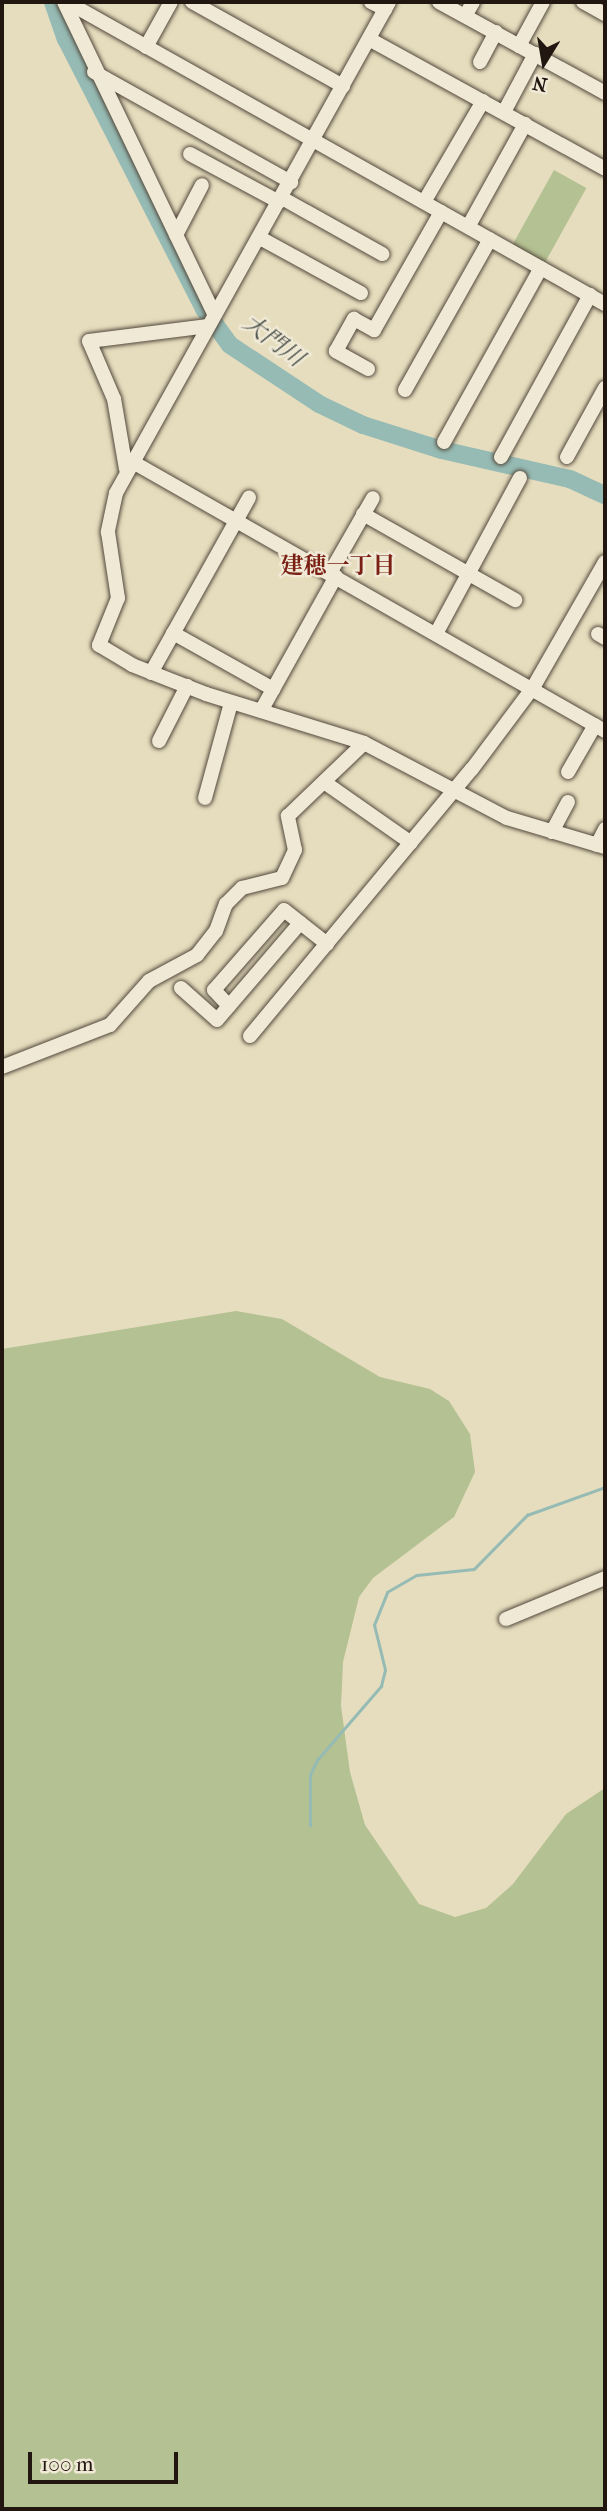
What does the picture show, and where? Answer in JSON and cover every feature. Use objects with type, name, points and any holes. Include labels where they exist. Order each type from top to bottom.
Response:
[{"type":"street","points":[[65,2],[605,304]]},
{"type":"street","points":[[65,2],[94,72],[176,235],[211,320]]},
{"type":"street","points":[[146,47],[171,2]]},
{"type":"street","points":[[192,2],[343,86]]},
{"type":"street","points":[[371,2],[387,6],[260,238],[128,466],[108,532],[118,598],[99,645],[151,673],[231,703],[364,743],[458,788],[489,811],[601,846],[605,829]]},
{"type":"street","points":[[439,2],[605,93]]},
{"type":"street","points":[[465,16],[473,2]]},
{"type":"street","points":[[519,46],[543,2]]},
{"type":"street","points":[[583,2],[605,14]]},
{"type":"street","points":[[480,62],[496,32]]},
{"type":"street","points":[[369,39],[603,164]]},
{"type":"street","points":[[504,112],[535,54]]},
{"type":"street","points":[[94,72],[290,182]]},
{"type":"street","points":[[424,202],[483,101]]},
{"type":"street","points":[[468,227],[525,124]]},
{"type":"street","points":[[190,154],[382,254]]},
{"type":"street","points":[[176,235],[202,185]]},
{"type":"street","points":[[368,369],[337,351],[354,319],[374,330],[441,212]]},
{"type":"street","points":[[260,238],[361,293]]},
{"type":"street","points":[[405,390],[490,239]]},
{"type":"street","points":[[444,442],[541,268]]},
{"type":"street","points":[[501,457],[590,295]]},
{"type":"street","points":[[128,466],[114,399],[89,341],[211,320]]},
{"type":"street","points":[[567,457],[605,388]]},
{"type":"street","points":[[128,466],[236,520],[534,686],[600,728],[568,772]]},
{"type":"street","points":[[437,632],[520,478]]},
{"type":"street","points":[[151,673],[249,498]]},
{"type":"street","points":[[261,711],[373,498]]},
{"type":"street","points":[[363,514],[515,600]]},
{"type":"street","points":[[250,1036],[458,788],[534,686],[605,562]]},
{"type":"street","points":[[173,633],[274,689]]},
{"type":"street","points":[[159,741],[187,686]]},
{"type":"street","points":[[205,798],[231,703]]},
{"type":"street","points":[[2,1067],[110,1025],[149,981],[197,955],[216,931],[226,904],[242,888],[282,877],[295,850],[288,816],[364,743]]},
{"type":"street","points":[[324,782],[411,844]]},
{"type":"street","points":[[552,832],[568,802]]},
{"type":"street","points":[[229,1006],[214,990],[284,910],[327,944]]},
{"type":"street","points":[[181,988],[217,1020],[300,923]]},
{"type":"street","points":[[506,1619],[605,1578]]},
{"type":"green space","points":[[554,170],[586,188],[544,264],[512,246]]},
{"type":"green space","points":[[236,1311],[282,1319],[380,1377],[430,1389],[449,1401],[470,1434],[475,1472],[454,1517],[373,1578],[359,1597],[343,1662],[341,1706],[350,1772],[365,1825],[419,1904],[455,1917],[486,1908],[513,1884],[566,1814],[605,1788],[605,2509],[2,2509],[2,1349]]},
{"type":"waterway","name":"大門川","points":[[53,2],[66,39],[204,309],[230,345],[319,404],[363,425],[442,450],[570,479],[605,495]]},
{"type":"waterway","points":[[310,1826],[310,1775],[317,1760],[381,1686],[385,1670],[374,1625],[387,1592],[417,1575],[474,1569],[527,1515],[605,1487]]},
{"type":"district","name":"建穂一丁目","points":[[338,566]]}]
